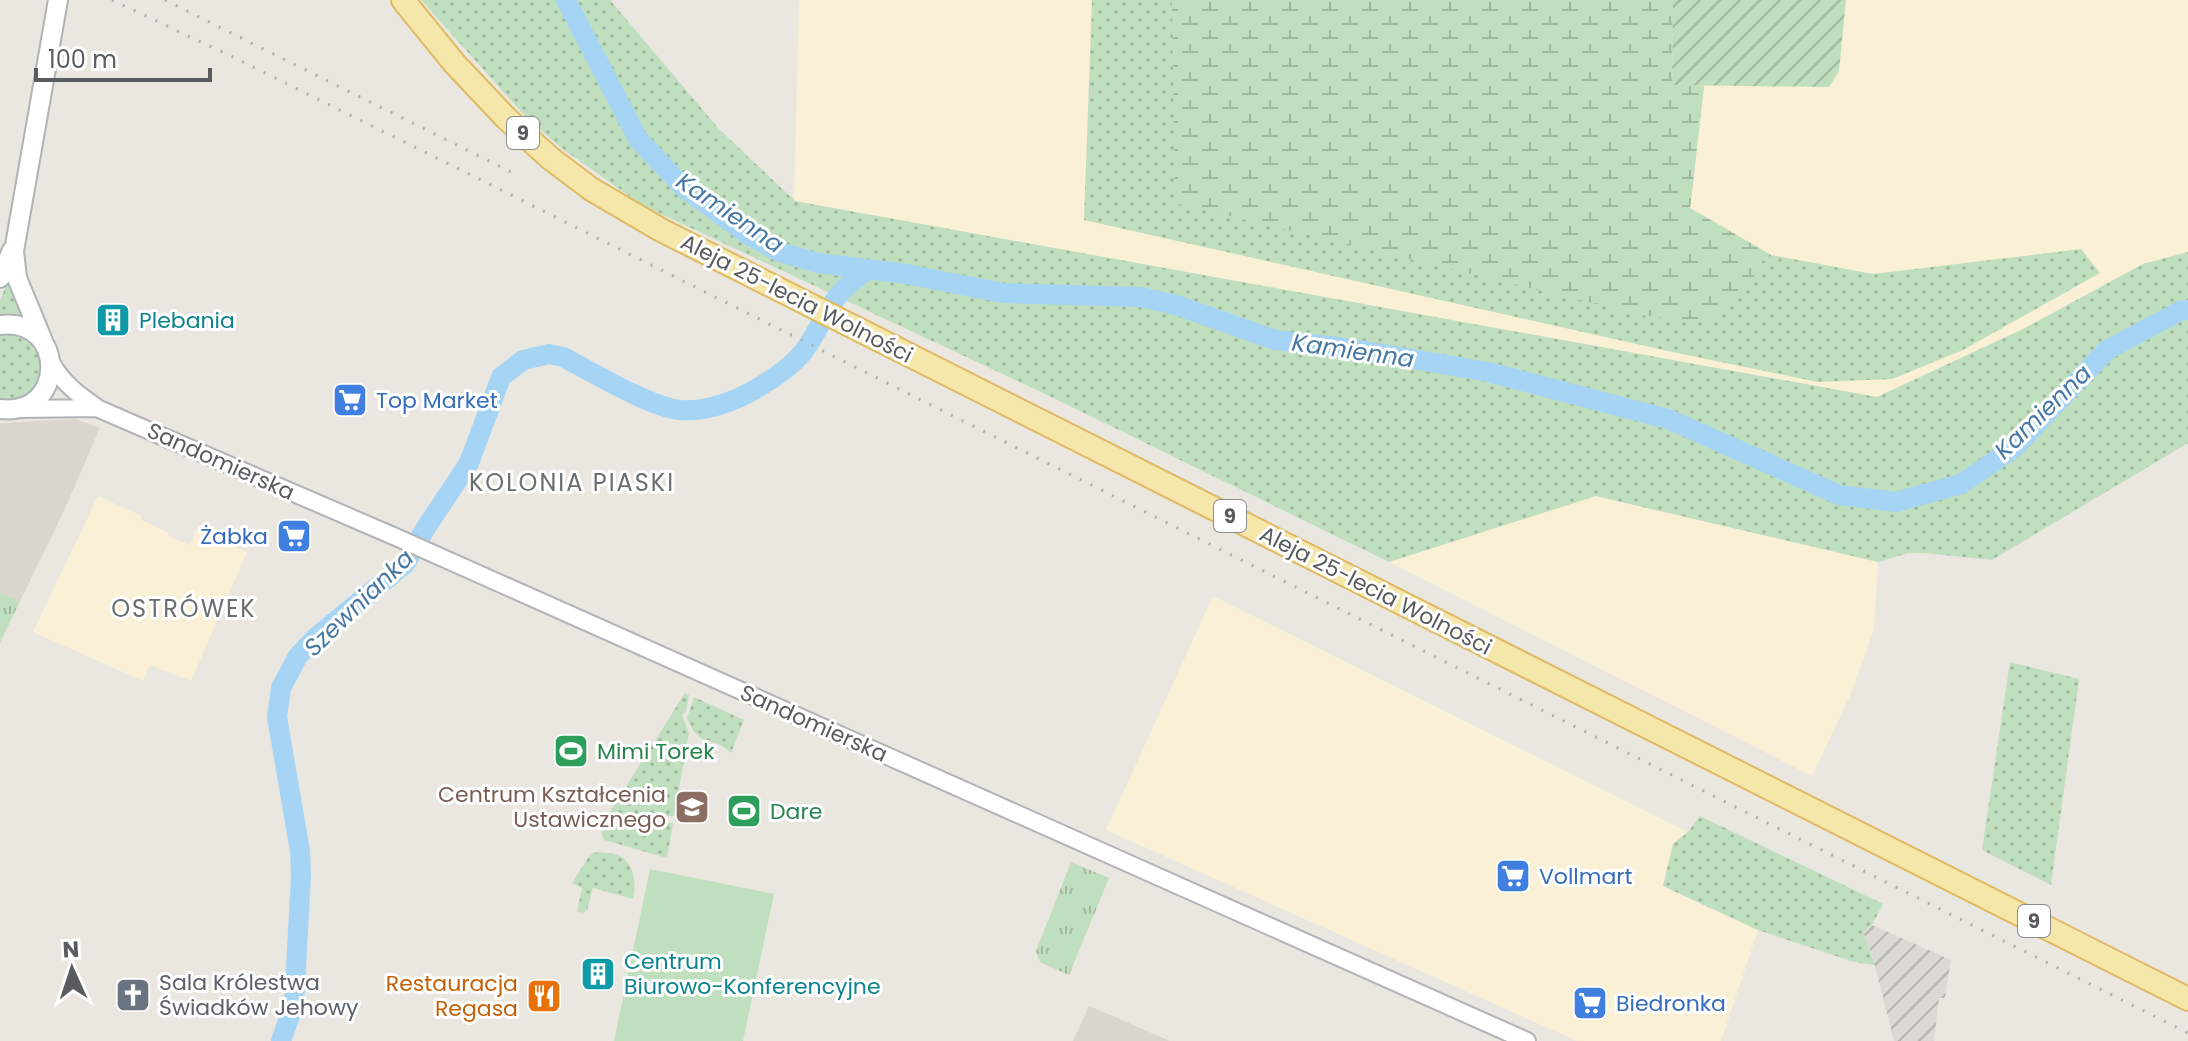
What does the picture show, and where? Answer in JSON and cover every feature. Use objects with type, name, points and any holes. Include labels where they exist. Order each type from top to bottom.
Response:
[{"type":"main road","points":[[5,410],[31,403],[45,389],[50,378],[51,362],[17,278],[14,258],[58,0]]},
{"type":"main road","name":"Aleja 25-lecia Wolności","points":[[403,0],[455,64],[539,148],[591,189],[661,230],[2188,999]]},
{"type":"main road","points":[[0,278],[15,244]]},
{"type":"main road","points":[[0,325],[22,326],[43,341]]},
{"type":"street","name":"Sandomierska","points":[[51,362],[68,386],[99,409],[398,538],[1527,1041]]},
{"type":"street","name":"Sandomierska","points":[[5,410],[99,409]]},
{"type":"shaded area","points":[[799,0],[2188,0],[2188,252],[2143,264],[2023,329],[1877,397],[794,201]]},
{"type":"shaded area","points":[[76,419],[100,428],[20,601],[0,593],[0,423]]},
{"type":"shaded area","points":[[98,496],[142,516],[141,520],[190,545],[197,529],[247,552],[191,681],[150,665],[143,681],[33,632]]},
{"type":"shaded area","points":[[1595,496],[1878,562],[1874,630],[1850,696],[1812,776],[1389,562]]},
{"type":"shaded area","points":[[1213,596],[1688,832],[1673,844],[1663,886],[1758,930],[1721,1041],[1577,1041],[1106,830]]},
{"type":"shaded area","points":[[1872,925],[1951,960],[1945,998],[1939,998],[1934,1041],[1894,1041],[1873,958],[1863,932]]},
{"type":"shaded area","points":[[1089,1006],[1115,1017],[1170,1041],[1073,1041]]},
{"type":"green space","points":[[421,0],[610,0],[719,129],[795,201],[1877,397],[2023,329],[2143,264],[2188,252],[2188,443],[1992,560],[1908,553],[1878,562],[1596,496],[1389,562],[1043,393],[642,205],[560,147],[524,115]]},
{"type":"green space","points":[[1092,0],[1673,0],[1672,84],[1704,86],[1690,208],[1771,255],[1873,274],[2081,249],[2100,273],[1963,350],[1892,379],[1818,382],[1084,220]]},
{"type":"green space","points":[[1172,0],[1673,0],[1672,84],[1704,86],[1690,208],[1771,255],[1717,322],[1647,316],[1175,203]]},
{"type":"green space","points":[[1673,0],[1846,0],[1839,71],[1829,87],[1672,85]]},
{"type":"green space","points":[[8,281],[24,319],[0,317],[0,301]]},
{"type":"green space","points":[[0,335],[21,338],[33,347],[39,358],[41,371],[37,383],[29,393],[16,399],[0,399]]},
{"type":"green space","points":[[0,593],[20,601],[0,643]]},
{"type":"green space","points":[[2010,662],[2079,679],[2051,885],[1982,850]]},
{"type":"green space","points":[[685,693],[689,695],[686,711],[682,715],[689,733],[674,816],[614,820],[610,812]]},
{"type":"green space","points":[[694,697],[744,720],[731,753],[697,735],[692,728],[687,718]]},
{"type":"green space","points":[[1700,816],[1883,904],[1872,925],[1863,932],[1875,965],[1854,962],[1758,930],[1663,886],[1673,844],[1688,832]]},
{"type":"green space","points":[[673,823],[667,858],[604,840],[601,832],[616,826]]},
{"type":"green space","points":[[591,853],[620,856],[628,864],[635,888],[633,899],[593,888],[587,910],[582,913],[577,911],[582,888],[572,883]]},
{"type":"green space","points":[[1071,862],[1109,878],[1069,975],[1040,962],[1036,951]]},
{"type":"green space","points":[[650,869],[774,894],[743,1041],[614,1041]]},
{"type":"waterway","name":"Kamienna","points":[[566,0],[638,139],[684,188],[750,236],[780,252],[818,263],[906,274],[1003,293],[1140,297],[1176,305],[1275,340],[1354,349],[1488,372],[1668,419],[1839,495],[1896,502],[1961,484],[2015,447],[2107,350],[2180,311],[2188,310]]},
{"type":"waterway","name":"Szewnianka","points":[[281,1041],[294,1004],[301,876],[300,851],[277,717],[281,688],[298,656],[315,638],[405,564],[469,463],[501,377],[523,360],[549,354],[563,357],[653,403],[680,410],[720,405],[756,389],[794,362],[838,296],[868,270]]},
{"type":"railway","points":[[112,0],[477,178],[2188,1033]]},
{"type":"railway","points":[[165,0],[513,173]]},
{"type":"place","name":"Plebania","points":[[113,320]]},
{"type":"place","name":"Top Market","points":[[350,400]]},
{"type":"place","name":"Żabka","points":[[294,536]]},
{"type":"place","name":"Mimi Torek","points":[[571,751]]},
{"type":"place","name":"Centrum Kształcenia Ustawicznego","points":[[692,807]]},
{"type":"place","name":"Dare","points":[[744,811]]},
{"type":"place","name":"Vollmart","points":[[1513,876]]},
{"type":"place","name":"Centrum Biurowo-Konferencyjne","points":[[598,974]]},
{"type":"place","name":"Sala Królestwa Świadków Jehowy","points":[[133,995]]},
{"type":"place","name":"Restauracja Regasa","points":[[544,996]]},
{"type":"place","name":"Biedronka","points":[[1590,1003]]},
{"type":"district","name":"KOLONIA PIASKI","points":[[572,483]]},
{"type":"district","name":"OSTRÓWEK","points":[[184,609]]}]
